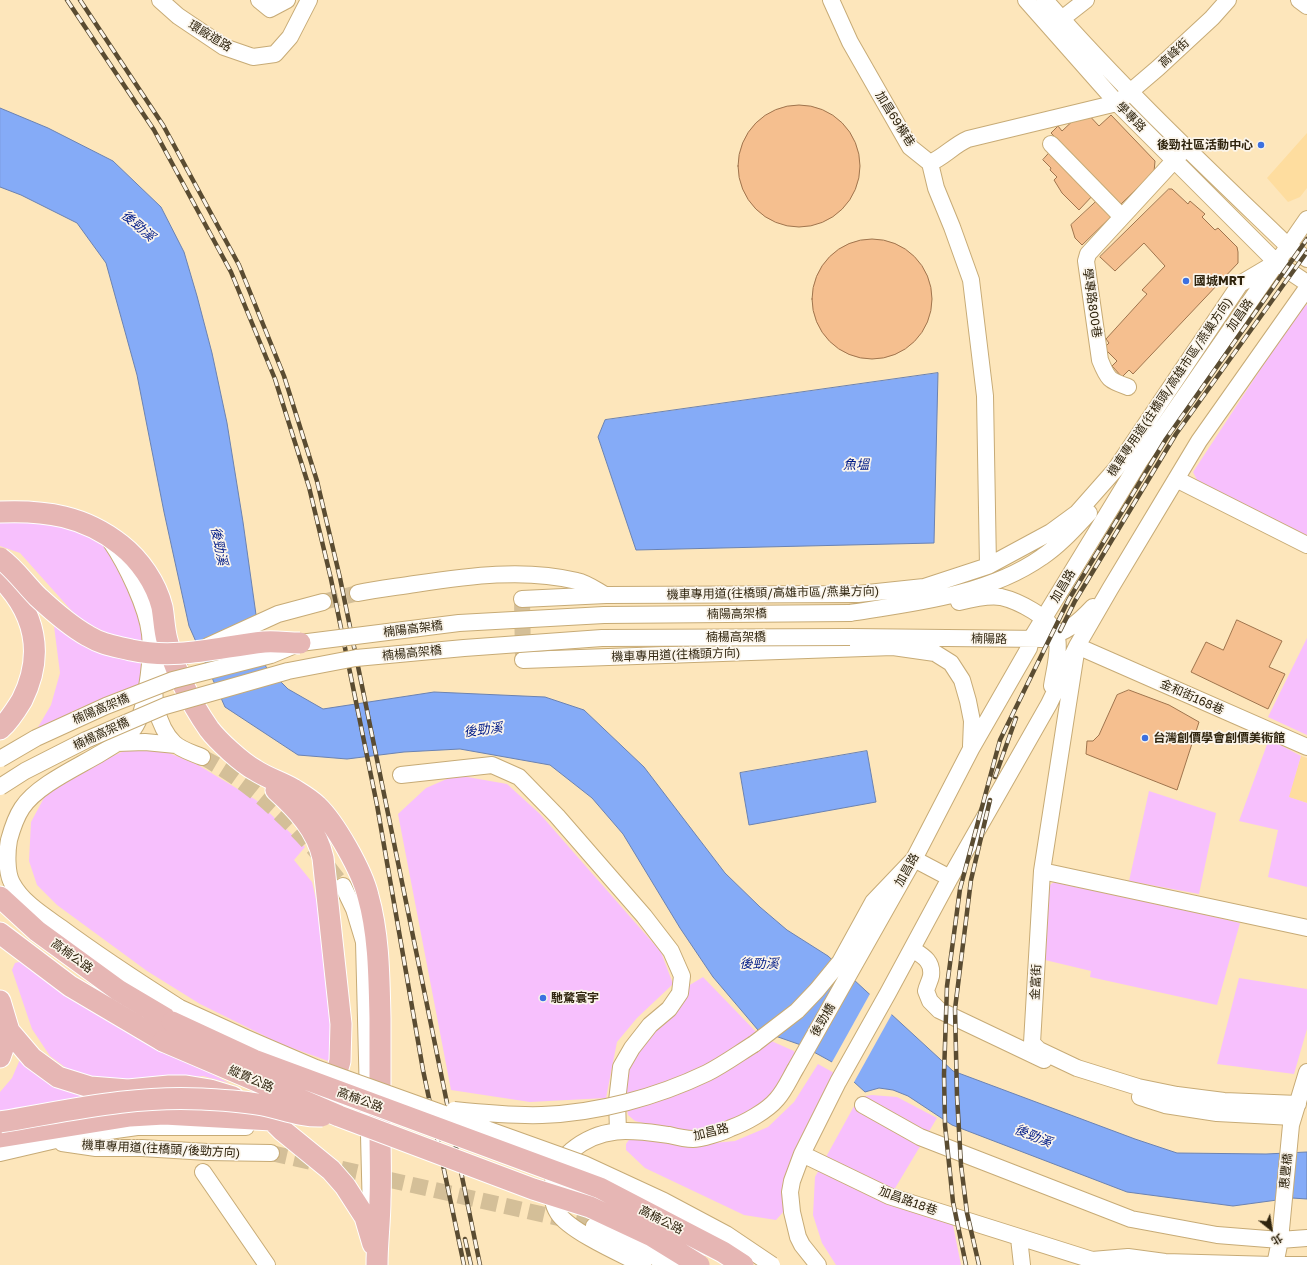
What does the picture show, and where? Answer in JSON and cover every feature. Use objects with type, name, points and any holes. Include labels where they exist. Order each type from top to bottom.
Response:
[{"type":"main road","points":[[0,512],[38,512],[66,517],[93,527],[107,534],[122,545],[134,557],[148,576],[161,605],[166,638],[181,657],[186,690],[211,732],[301,814],[310,828],[321,851],[341,1024],[340,1061],[331,1087],[313,1101],[272,1120],[164,1114],[130,1116],[0,1137]]},
{"type":"main road","points":[[0,558],[12,568],[38,597],[55,611],[88,636],[109,646],[142,653],[164,655],[265,642],[300,643]]},
{"type":"main road","points":[[0,577],[12,590],[26,614],[31,627],[35,658],[27,690],[16,710],[0,729]]},
{"type":"main road","points":[[254,770],[292,789],[316,804],[343,843],[360,875],[369,899],[379,975],[380,1014],[380,1197],[377,1263]]},
{"type":"main road","name":"高楠公路","points":[[0,897],[37,931],[118,990],[176,1015],[254,1060],[600,1188],[723,1252],[743,1265]]},
{"type":"main road","name":"高楠公路","points":[[0,933],[70,986],[164,1041]]},
{"type":"main road","points":[[0,1001],[9,1031],[32,1058],[58,1077],[72,1083],[90,1087],[128,1090],[169,1086],[199,1087],[253,1104],[331,1170],[345,1186],[365,1217],[377,1263]]},
{"type":"main road","points":[[0,1057],[9,1031]]},
{"type":"main road","name":"縱貫公路","points":[[164,1041],[237,1074],[339,1116]]},
{"type":"main road","points":[[0,1122],[133,1100],[168,1098],[261,1104],[311,1116],[339,1116]]},
{"type":"main road","name":"高楠公路","points":[[339,1116],[533,1189],[590,1207],[652,1236],[699,1265]]},
{"type":"street","name":"環廠道路","points":[[160,0],[178,16],[224,47],[253,57],[275,54],[290,37],[309,0]]},
{"type":"street","points":[[259,0],[270,9],[288,0]]},
{"type":"street","name":"加昌69橫巷","points":[[831,0],[850,42],[910,147],[930,163]]},
{"type":"street","name":"學專路","points":[[1026,0],[1056,24],[1130,92],[1288,246],[1307,259]]},
{"type":"street","name":"學專路","points":[[1045,0],[1056,24],[1117,103],[1276,263],[1307,283]]},
{"type":"street","points":[[1056,24],[1086,0]]},
{"type":"street","name":"高峰街","points":[[1117,103],[1212,18],[1228,0]]},
{"type":"street","points":[[1299,0],[1307,6]]},
{"type":"street","points":[[988,566],[985,396],[971,280],[936,188],[930,163],[939,159],[968,139],[1117,103]]},
{"type":"street","points":[[1051,144],[1122,217]]},
{"type":"street","name":"學專路800巷","points":[[1128,388],[1112,381],[1105,373],[1100,360],[1086,261],[1088,254],[1187,148]]},
{"type":"street","name":"加昌路","points":[[845,967],[914,859],[971,749],[1029,648],[1031,640],[1139,462],[1307,219]]},
{"type":"street","name":"機車專用道(往橋頭/高雄市區/燕巢方向)","points":[[606,595],[858,594],[924,587],[988,566],[1051,532],[1077,513],[1115,470],[1240,284],[1276,263]]},
{"type":"street","points":[[818,1265],[802,1245],[798,1237],[792,1212],[790,1192],[792,1181],[802,1154],[838,1082],[888,994],[950,878],[1049,704],[1077,646],[1110,589],[1199,440],[1307,288]]},
{"type":"street","points":[[850,612],[924,601],[985,585],[1022,570],[1043,557],[1065,539],[1139,462]]},
{"type":"street","points":[[1176,479],[1307,544]]},
{"type":"street","points":[[107,534],[125,567],[144,610],[150,632],[152,658],[146,699],[141,714],[134,727],[117,743],[55,779],[22,807],[12,828],[7,849],[8,865],[12,882],[21,895],[36,910],[176,1015],[246,1038],[316,1068],[432,1108],[584,1164],[664,1201],[726,1234],[772,1265]]},
{"type":"street","points":[[358,594],[389,587],[445,579],[503,574],[546,575],[579,581],[606,595]]},
{"type":"street","name":"楠陽路","points":[[850,637],[1044,639],[1057,635],[1076,624],[1110,589]]},
{"type":"street","points":[[522,599],[606,595]]},
{"type":"street","points":[[850,612],[917,609],[978,598],[1000,597],[1023,605],[1052,626],[1057,635],[1056,662],[1049,704]]},
{"type":"street","points":[[176,745],[168,736],[160,719],[155,701],[154,689],[156,679],[164,666],[278,614],[323,602]]},
{"type":"street","name":"楠陽高架橋","points":[[0,759],[36,738],[106,706],[173,680],[271,655],[300,643],[459,623],[597,615],[850,612]]},
{"type":"street","name":"楠楊高架橋","points":[[0,786],[25,771],[86,740],[165,706],[288,671],[348,660],[464,648],[602,638],[850,637]]},
{"type":"street","points":[[911,637],[935,653]]},
{"type":"street","name":"金和街168巷","points":[[1077,646],[1307,747]]},
{"type":"street","name":"金富街","points":[[1077,646],[1042,871],[1032,1043],[1038,1050],[1077,1068],[1138,1087],[1176,1095],[1224,1101],[1294,1115]]},
{"type":"street","name":"機車專用道(往橋頭方向)","points":[[523,660],[893,647],[935,653],[951,663],[962,680],[972,721],[971,749]]},
{"type":"street","points":[[117,743],[145,742],[176,745],[202,757]]},
{"type":"street","points":[[401,775],[492,765],[519,777],[557,816],[644,916],[671,951],[682,976],[680,993],[669,1009],[650,1025],[632,1048],[621,1067],[617,1101],[618,1131]]},
{"type":"street","points":[[914,859],[950,878]]},
{"type":"street","points":[[1042,871],[1307,928]]},
{"type":"street","points":[[343,886],[354,909],[364,942],[369,1181],[371,1217],[377,1263]]},
{"type":"street","points":[[912,950],[926,958],[929,962],[931,976],[926,991],[930,1001],[939,1010],[1083,1079],[1165,1104],[1218,1113],[1294,1115]]},
{"type":"street","points":[[432,1108],[496,1114],[543,1115],[582,1111],[657,1094],[707,1073],[754,1044],[797,1011],[817,990],[845,967]]},
{"type":"street","name":"後勁橋","points":[[796,1068],[845,967]]},
{"type":"street","name":"加昌路","points":[[643,1265],[583,1234],[567,1223],[559,1215],[553,1202],[553,1180],[555,1171],[567,1154],[580,1144],[598,1135],[618,1131],[694,1139],[730,1129],[755,1117],[777,1100],[796,1068]]},
{"type":"street","name":"惠豐橋","points":[[1274,1265],[1280,1235],[1294,1115],[1307,1072]]},
{"type":"street","points":[[863,1105],[920,1136],[1131,1219],[1217,1235],[1280,1235],[1307,1238]]},
{"type":"street","points":[[0,1153],[80,1135],[137,1127],[242,1128],[257,1126],[272,1120]]},
{"type":"street","name":"機車專用道(往橋頭/後勁方向)","points":[[51,1142],[96,1148],[142,1148],[207,1152],[271,1153]]},
{"type":"street","name":"加昌路18巷","points":[[802,1154],[889,1196],[1092,1260],[1128,1257],[1165,1262],[1274,1265]]},
{"type":"street","points":[[203,1172],[267,1265]]},
{"type":"street","points":[[594,1226],[670,1265]]},
{"type":"street","points":[[1019,1238],[1022,1265]]},
{"type":"street","points":[[1279,1265],[1307,1265]]},
{"type":"shaded area","points":[[1307,133],[1307,188],[1300,197],[1288,202],[1267,178]]},
{"type":"shaded area","points":[[1307,305],[1307,537],[1197,480],[1193,472],[1302,306]]},
{"type":"shaded area","points":[[17,517],[90,531],[108,544],[142,619],[145,646],[115,637],[79,619],[20,553],[0,546],[0,519]]},
{"type":"shaded area","points":[[53,618],[104,653],[146,664],[142,685],[34,734],[51,705],[60,673]]},
{"type":"shaded area","points":[[1307,638],[1307,735],[1268,717]]},
{"type":"shaded area","points":[[1269,739],[1301,756],[1289,797],[1307,803],[1307,887],[1268,877],[1278,830],[1239,821]]},
{"type":"shaded area","points":[[162,750],[198,765],[256,800],[305,847],[294,860],[312,882],[318,908],[332,999],[331,1062],[281,1044],[200,1004],[147,971],[57,905],[37,885],[29,861],[31,822],[45,796],[79,771],[124,751]]},
{"type":"shaded area","points":[[1301,756],[1307,758],[1307,803],[1288,797]]},
{"type":"shaded area","points":[[456,775],[507,784],[540,814],[661,952],[673,984],[637,1018],[617,1042],[606,1098],[530,1102],[451,1090],[398,814],[426,788]]},
{"type":"shaded area","points":[[1149,791],[1216,813],[1199,894],[1129,881]]},
{"type":"shaded area","points":[[1058,880],[1240,923],[1217,1005],[1090,977],[1091,971],[1045,960],[1046,891],[1051,884]]},
{"type":"shaded area","points":[[28,962],[138,1035],[229,1083],[203,1076],[155,1082],[107,1082],[73,1073],[50,1056],[32,1029],[12,970],[15,963]]},
{"type":"shaded area","points":[[703,977],[760,1036],[794,1051],[797,1058],[772,1099],[730,1124],[700,1133],[678,1132],[635,1121],[628,1115],[624,1093],[626,1065],[688,986]]},
{"type":"shaded area","points":[[1239,978],[1307,989],[1307,1029],[1294,1074],[1217,1064]]},
{"type":"shaded area","points":[[21,1057],[110,1094],[0,1118],[0,1092],[12,1078]]},
{"type":"shaded area","points":[[818,1064],[836,1074],[785,1210],[776,1220],[744,1215],[645,1168],[626,1150],[626,1144],[631,1137],[703,1144],[735,1141],[768,1127],[794,1102]]},
{"type":"shaded area","points":[[872,1095],[897,1097],[937,1118],[888,1200],[952,1220],[961,1265],[836,1265],[822,1243],[813,1215],[815,1177],[859,1097]]},
{"type":"water","name":"後勁溪","points":[[0,108],[48,128],[113,161],[161,207],[184,252],[212,353],[227,423],[259,636],[266,667],[288,689],[323,709],[434,692],[545,697],[584,710],[644,767],[725,873],[760,907],[787,930],[828,956],[953,1071],[1135,1139],[1177,1153],[1266,1154],[1307,1152],[1307,1199],[1292,1198],[1233,1206],[1127,1192],[952,1125],[908,1096],[893,1090],[879,1088],[865,1092],[832,1062],[801,1045],[758,1030],[713,977],[680,928],[623,834],[592,798],[550,765],[460,749],[404,752],[347,759],[298,755],[225,707],[189,626],[164,512],[137,375],[106,263],[77,223],[21,195],[0,187]]},
{"type":"water","name":"魚塭","points":[[938,373],[934,543],[636,550],[598,437],[605,420]]},
{"type":"water","points":[[867,751],[876,802],[749,825],[740,773]]},
{"type":"pier","points":[[871,992],[893,1012],[853,1084],[831,1064]]},
{"type":"building","points":[[799,105],[811,106],[822,110],[833,115],[842,123],[850,132],[855,143],[859,154],[859,178],[855,189],[850,200],[842,209],[833,217],[822,222],[811,226],[799,227],[787,226],[776,222],[765,217],[756,209],[748,200],[743,189],[739,178],[738,166],[739,154],[743,143],[748,132],[756,123],[765,115],[776,110],[787,106]]},
{"type":"building","points":[[1086,112],[1099,126],[1111,115],[1155,161],[1154,172],[1120,205],[1051,133],[1058,126],[1062,131],[1078,116]]},
{"type":"building","points":[[1051,151],[1094,194],[1079,210],[1062,193],[1054,180],[1057,177],[1043,160]]},
{"type":"building","name":"國城MRT","points":[[1169,189],[1172,189],[1188,204],[1190,201],[1205,214],[1202,217],[1215,230],[1218,228],[1237,247],[1238,263],[1133,374],[1129,370],[1122,377],[1112,366],[1117,361],[1104,348],[1109,343],[1106,339],[1147,294],[1142,290],[1165,266],[1144,243],[1115,271],[1100,257]]},
{"type":"building","points":[[1099,199],[1114,214],[1082,245],[1075,238],[1071,225]]},
{"type":"building","points":[[872,239],[884,240],[895,244],[905,249],[914,257],[922,266],[927,276],[931,287],[931,311],[927,322],[922,332],[914,341],[905,349],[895,354],[884,358],[872,359],[860,358],[849,354],[839,349],[830,341],[822,332],[817,322],[813,311],[812,299],[813,287],[817,276],[822,266],[830,257],[839,249],[849,244],[860,240]]},
{"type":"building","points":[[1237,620],[1282,641],[1269,667],[1285,674],[1268,709],[1191,672],[1206,642],[1223,650]]},
{"type":"building","name":"台灣創價學會創價美術館","points":[[1129,690],[1169,705],[1199,722],[1177,790],[1086,754],[1087,741],[1093,741],[1099,735],[1117,695]]},
{"type":"tunnel","points":[[323,602],[358,593]]},
{"type":"tunnel","points":[[522,599],[523,658]]},
{"type":"tunnel","points":[[202,757],[231,774],[258,794],[307,841],[343,886]]},
{"type":"tunnel","points":[[271,1153],[594,1226]]},
{"type":"railway","points":[[67,0],[154,130],[231,272],[275,379],[309,487],[331,579],[377,805],[423,1070],[464,1265]]},
{"type":"railway","points":[[80,0],[163,125],[239,265],[284,376],[317,481],[340,578],[480,1265]]},
{"type":"railway","points":[[966,1265],[953,1202],[945,1125],[944,1074],[947,986],[960,889],[1000,740],[1069,599],[1166,439],[1307,239]]},
{"type":"railway","points":[[1060,631],[1075,601],[1176,434],[1307,252]]},
{"type":"railway","points":[[995,777],[1016,718]]},
{"type":"railway","points":[[979,1265],[967,1213],[961,1165],[957,1096],[955,1009],[971,880],[990,800]]},
{"type":"railway","points":[[465,1239],[471,1265]]},
{"type":"place","name":"後勁社區活動中心","points":[[1261,145]]},
{"type":"place","name":"國城MRT","points":[[1186,281]]},
{"type":"place","name":"台灣創價學會創價美術館","points":[[1145,738]]},
{"type":"place","name":"馳騖寰宇","points":[[543,998]]}]
